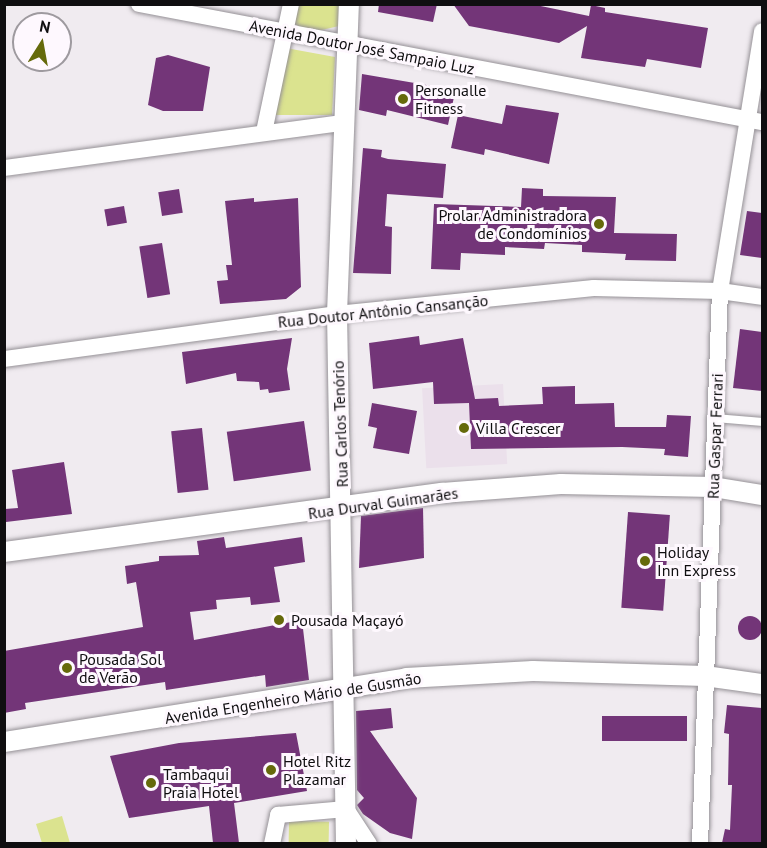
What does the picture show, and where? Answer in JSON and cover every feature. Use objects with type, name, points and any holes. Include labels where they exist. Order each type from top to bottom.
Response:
[{"type":"street","name":"Avenida Doutor José Sampaio Luz","points":[[139,4],[756,121]]},
{"type":"street","points":[[264,132],[291,4]]},
{"type":"street","name":"Rua Carlos Tenório","points":[[346,843],[343,508],[337,314],[342,123],[349,4]]},
{"type":"street","name":"Rua Gaspar Ferrari","points":[[700,843],[720,291],[756,121],[762,31]]},
{"type":"street","points":[[4,168],[342,123]]},
{"type":"street","name":"Rua Doutor Antônio Cansanção","points":[[4,358],[337,314],[594,288],[720,291],[762,297]]},
{"type":"street","name":"Rua Durval Guimarães","points":[[4,552],[343,508],[561,483],[713,487],[762,495]]},
{"type":"street","name":"Avenida Engenheiro Mário de Gusmão","points":[[4,742],[344,690],[406,678],[533,671],[705,676],[762,684]]},
{"type":"street","points":[[272,843],[278,814],[346,808],[369,843]]},
{"type":"lane","points":[[716,418],[762,422]]},
{"type":"shaded area","name":"Villa Crescer","points":[[503,384],[507,464],[426,468],[422,388]]},
{"type":"green space","points":[[295,5],[339,5],[339,26],[313,32],[298,27],[291,20]]},
{"type":"green space","points":[[286,48],[335,57],[332,115],[272,115]]},
{"type":"green space","points":[[62,816],[70,843],[42,843],[36,824]]},
{"type":"green space","points":[[289,821],[329,822],[329,844],[289,843]]},
{"type":"building","points":[[379,4],[437,4],[433,22],[378,12]]},
{"type":"building","points":[[453,4],[531,4],[589,16],[591,5],[605,8],[605,12],[708,28],[701,68],[647,59],[645,67],[581,58],[587,26],[559,43],[469,26]]},
{"type":"building","points":[[168,55],[210,67],[203,111],[163,111],[148,105],[156,58]]},
{"type":"building","points":[[362,74],[444,88],[443,94],[454,97],[448,125],[387,110],[386,116],[359,110]]},
{"type":"building","points":[[506,105],[559,113],[549,164],[485,149],[484,155],[451,148],[458,115],[502,124]]},
{"type":"building","points":[[363,148],[382,150],[381,157],[388,159],[446,164],[443,198],[387,194],[385,226],[392,227],[391,274],[353,273]]},
{"type":"building","points":[[522,188],[543,189],[543,196],[616,197],[614,233],[677,234],[676,261],[625,260],[626,254],[582,252],[582,245],[545,243],[544,249],[505,247],[505,255],[461,253],[460,270],[431,269],[434,204],[521,207]]},
{"type":"building","points":[[179,189],[183,213],[162,216],[158,192]]},
{"type":"building","points":[[254,198],[254,202],[298,198],[301,287],[286,299],[220,304],[217,281],[228,280],[226,265],[232,265],[225,201]]},
{"type":"building","points":[[124,206],[127,223],[107,226],[104,209]]},
{"type":"building","points":[[747,211],[762,213],[762,258],[740,255]]},
{"type":"building","points":[[162,243],[170,294],[147,298],[139,247]]},
{"type":"building","points":[[740,329],[762,332],[762,391],[733,388]]},
{"type":"building","points":[[419,336],[420,345],[463,338],[475,399],[498,398],[499,406],[543,404],[542,387],[575,386],[575,404],[614,403],[615,427],[666,427],[667,415],[691,416],[688,457],[664,455],[665,449],[622,447],[471,449],[469,403],[434,404],[433,382],[373,389],[369,343]]},
{"type":"building","points":[[292,338],[287,369],[290,390],[269,393],[268,389],[260,390],[259,382],[237,381],[236,373],[186,384],[182,352]]},
{"type":"building","points":[[372,403],[417,411],[409,454],[373,448],[377,428],[368,426]]},
{"type":"building","points":[[304,421],[311,471],[234,481],[227,432]]},
{"type":"building","points":[[202,428],[208,490],[178,493],[171,431]]},
{"type":"building","points":[[64,462],[72,514],[6,522],[5,509],[18,508],[12,470]]},
{"type":"building","points":[[423,508],[424,558],[359,568],[361,516]]},
{"type":"building","name":"Holiday Inn Express","points":[[628,512],[670,515],[663,611],[621,608]]},
{"type":"building","points":[[224,537],[226,548],[302,537],[305,562],[274,567],[280,602],[251,605],[250,597],[216,600],[217,609],[190,612],[194,640],[302,620],[309,680],[266,687],[265,675],[166,690],[165,682],[25,703],[26,709],[4,713],[4,651],[143,627],[136,582],[127,584],[125,566],[159,561],[159,556],[199,555],[197,541]]},
{"type":"building","points":[[750,616],[758,620],[762,628],[758,636],[750,640],[742,636],[738,628],[742,620]]},
{"type":"building","points":[[727,705],[762,708],[762,843],[722,843],[725,829],[730,830],[732,785],[728,785],[729,734],[724,733]]},
{"type":"building","points":[[391,708],[393,728],[370,731],[417,798],[412,839],[390,833],[363,814],[357,805],[364,798],[357,790],[356,711]]},
{"type":"building","points":[[602,716],[687,716],[687,741],[602,741]]},
{"type":"building","points":[[296,733],[307,791],[234,803],[239,843],[213,843],[209,806],[129,818],[110,756],[179,743]]},
{"type":"place","name":"Personalle Fitness","points":[[403,99]]},
{"type":"place","name":"Prolar Administradora de Condomínios","points":[[599,224]]},
{"type":"place","name":"Villa Crescer","points":[[464,428]]},
{"type":"place","name":"Holiday Inn Express","points":[[645,561]]},
{"type":"place","name":"Pousada Maçayó","points":[[279,620]]},
{"type":"place","name":"Pousada Sol de Verão","points":[[67,668]]},
{"type":"place","name":"Hotel Ritz Plazamar","points":[[271,770]]},
{"type":"place","name":"Tambaqui Praia Hotel","points":[[151,783]]}]
